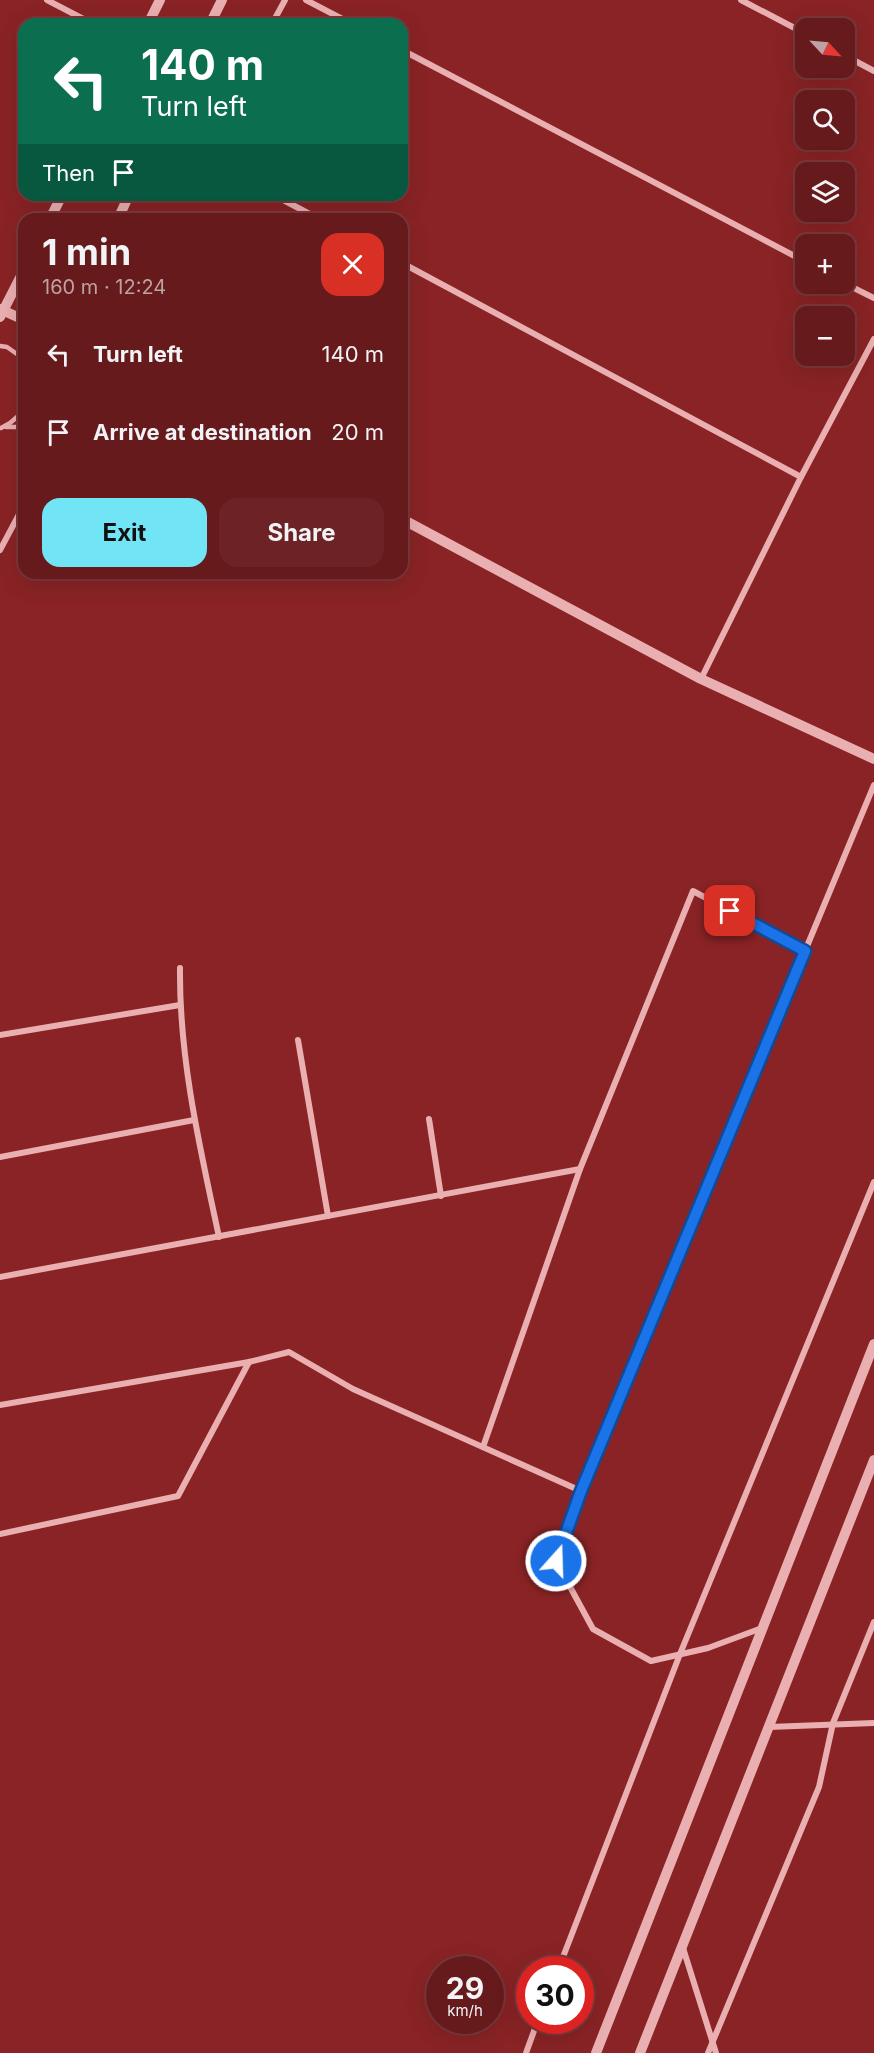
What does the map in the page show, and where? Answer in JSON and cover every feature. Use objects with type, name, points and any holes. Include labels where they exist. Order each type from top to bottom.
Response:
[{"type":"street","points":[[47,0],[82,18]]},
{"type":"street","points":[[151,18],[160,0]]},
{"type":"street","points":[[213,18],[222,0]]},
{"type":"street","points":[[275,18],[285,0]]},
{"type":"street","points":[[306,0],[340,18]]},
{"type":"street","points":[[741,0],[795,28]]},
{"type":"street","points":[[408,53],[795,256]]},
{"type":"street","points":[[855,61],[874,71]]},
{"type":"street","points":[[285,201],[308,213]]},
{"type":"street","points":[[408,266],[801,477]]},
{"type":"street","points":[[18,281],[1,312],[18,318]]},
{"type":"street","points":[[855,288],[874,298]]},
{"type":"street","points":[[701,679],[801,477],[874,339]]},
{"type":"street","points":[[0,550],[18,516]]},
{"type":"street","points":[[408,522],[701,679],[874,759]]},
{"type":"street","points":[[763,1627],[708,1648],[651,1661],[593,1629],[556,1561],[581,1491],[874,785]]},
{"type":"street","points":[[483,1447],[580,1169],[693,891],[805,951]]},
{"type":"street","points":[[180,968],[180,1005],[194,1120],[219,1237]]},
{"type":"street","points":[[0,1035],[180,1005]]},
{"type":"street","points":[[298,1040],[328,1216]]},
{"type":"street","points":[[429,1119],[441,1196]]},
{"type":"street","points":[[0,1157],[194,1120]]},
{"type":"street","points":[[0,1277],[580,1169]]},
{"type":"street","points":[[563,1956],[680,1654],[874,1182]]},
{"type":"street","points":[[596,2053],[874,1344]]},
{"type":"street","points":[[0,1406],[249,1362],[289,1352],[353,1389],[581,1491]]},
{"type":"street","points":[[0,1534],[178,1496],[249,1362]]},
{"type":"street","points":[[640,2053],[874,1460]]},
{"type":"street","points":[[708,2053],[819,1787],[833,1723],[874,1622]]},
{"type":"street","points":[[769,1727],[874,1723]]},
{"type":"street","points":[[683,1945],[716,2053]]},
{"type":"street","points":[[526,2053],[533,2034]]},
{"type":"lane","points":[[0,346],[8,347],[18,354]]},
{"type":"lane","points":[[1,428],[18,416]]},
{"type":"lane","points":[[1,428],[18,427]]},
{"type":"route","points":[[556,1561],[581,1491],[805,951],[730,911]]}]
